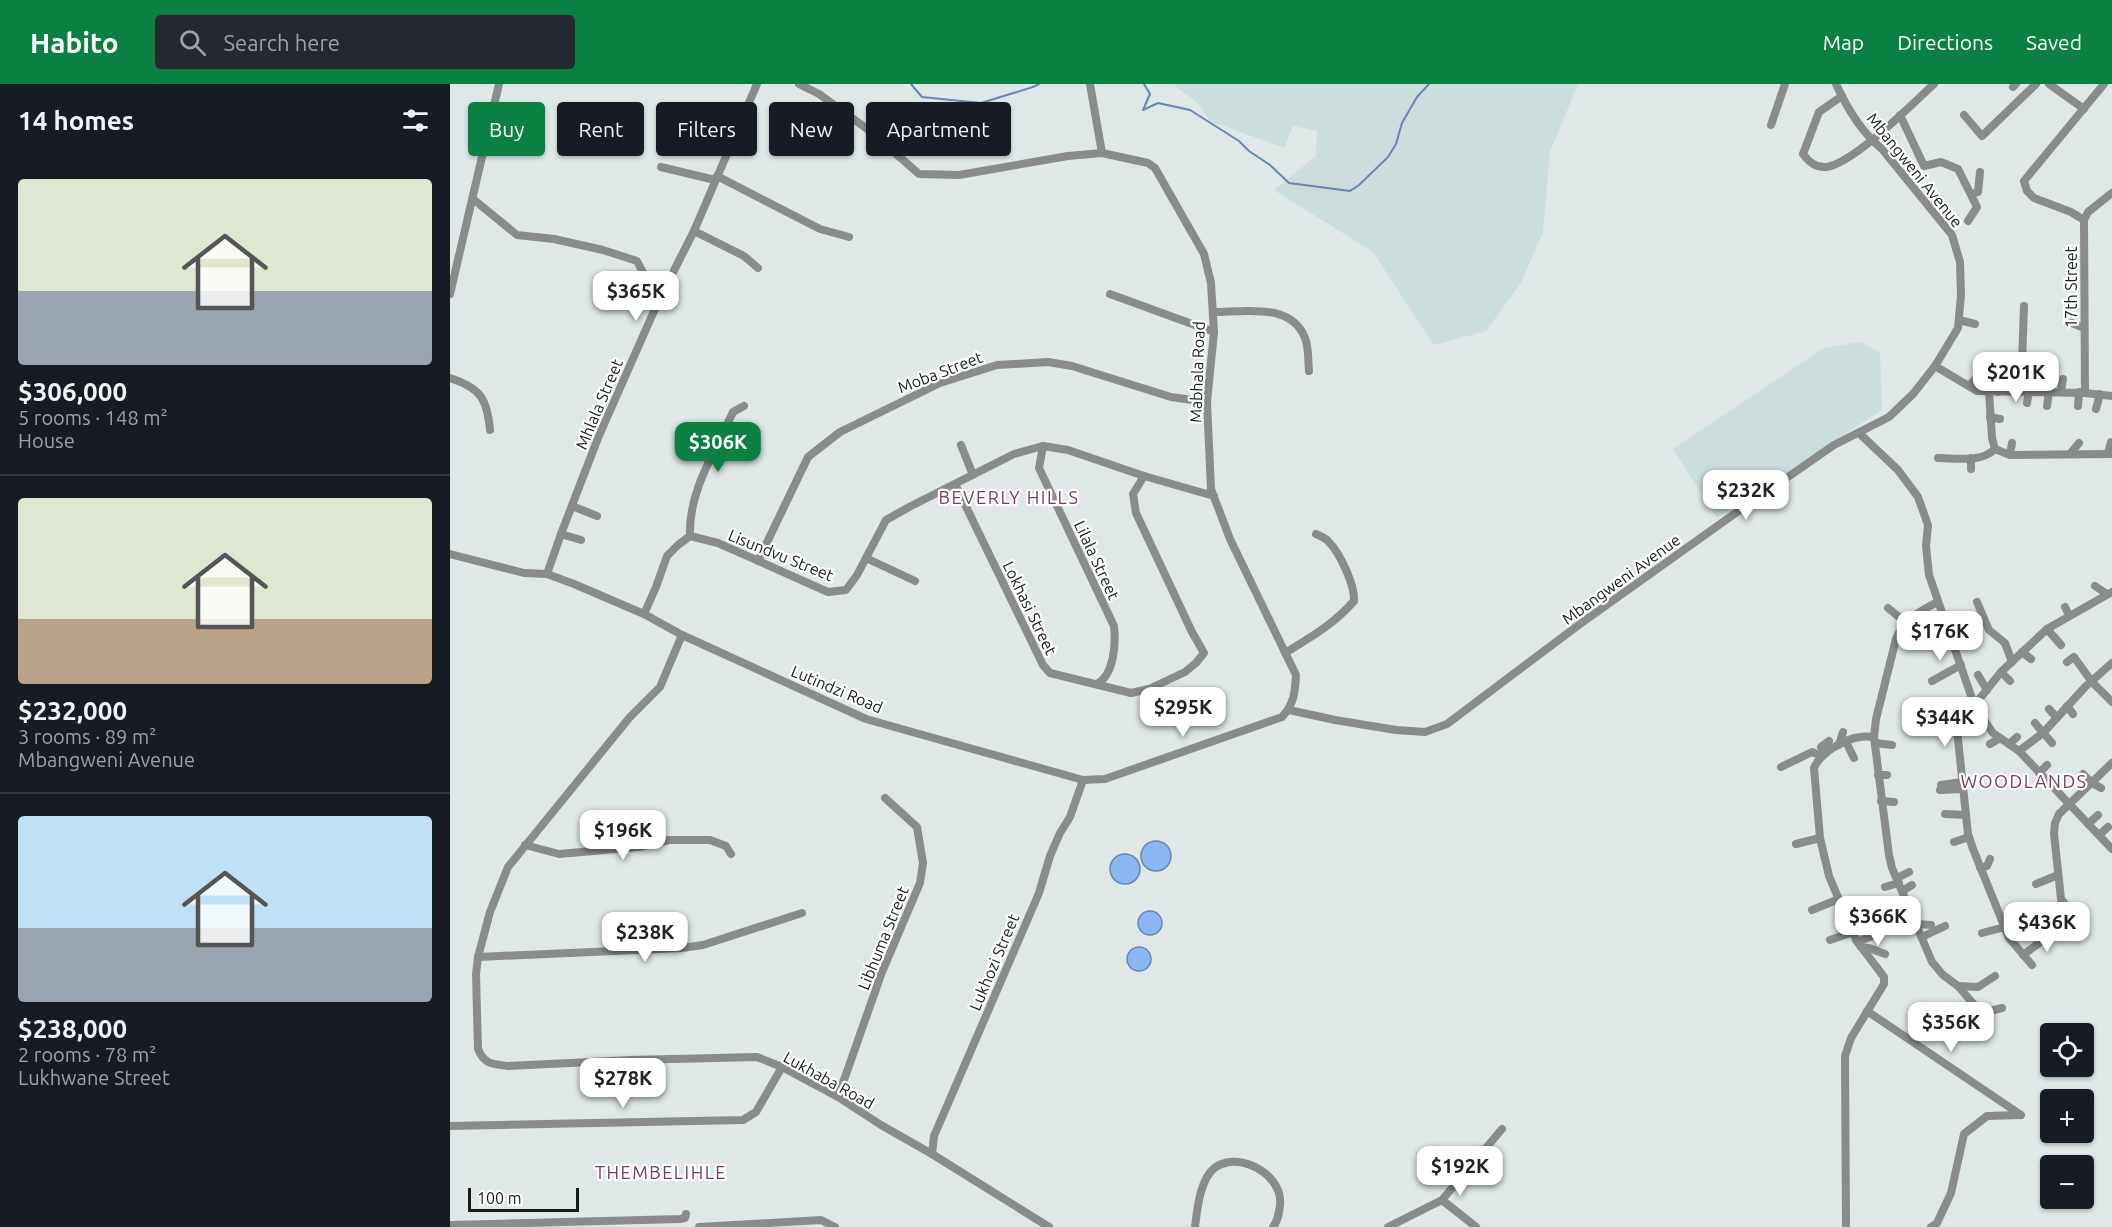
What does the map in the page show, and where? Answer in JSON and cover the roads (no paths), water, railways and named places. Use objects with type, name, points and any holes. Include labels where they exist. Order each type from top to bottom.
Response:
[{"type":"street","points":[[450,294],[499,84]]},
{"type":"street","name":"Mhlala Street","points":[[547,574],[598,438],[658,303],[694,231],[757,84]]},
{"type":"street","name":"Mabhala Road","points":[[799,84],[819,94],[856,121],[919,174],[959,175],[1068,156],[1102,153],[1148,163],[1155,168],[1204,254],[1211,283],[1214,332],[1207,402],[1211,489],[1230,539],[1296,675],[1295,696],[1289,710]]},
{"type":"street","points":[[1090,84],[1102,153]]},
{"type":"street","points":[[1771,124],[1785,84]]},
{"type":"street","name":"Mbangweni Avenue","points":[[1289,710],[1396,730],[1425,732],[1447,724],[1580,624],[1711,531],[1834,445],[1889,417],[1913,394],[1935,366],[1958,328],[1961,295],[1960,262],[1952,235],[1882,149],[1870,140],[1836,84]]},
{"type":"street","points":[[1842,96],[1819,112],[1803,154],[1809,163],[1824,168],[1840,163],[1900,115],[1934,84]]},
{"type":"street","points":[[1964,115],[1982,136],[2036,84]]},
{"type":"street","points":[[2049,84],[2084,109]]},
{"type":"street","points":[[2104,84],[2024,181],[2027,191],[2034,198],[2071,212],[2084,220],[2088,212],[2112,193]]},
{"type":"street","points":[[1900,115],[1924,166],[1941,162],[1958,169],[1977,207],[1968,221]]},
{"type":"street","points":[[661,167],[716,178],[820,229],[849,237]]},
{"type":"street","points":[[1972,194],[1978,192],[1980,172]]},
{"type":"street","points":[[473,199],[516,235],[554,239],[603,250],[637,261],[658,303]]},
{"type":"street","name":"17th Street","points":[[2078,406],[2082,392],[2084,220]]},
{"type":"street","points":[[694,231],[744,256],[758,268]]},
{"type":"street","points":[[1110,294],[1214,332]]},
{"type":"street","points":[[1213,312],[1272,312],[1287,316],[1298,326],[1305,339],[1309,371]]},
{"type":"street","points":[[2026,312],[2027,403]]},
{"type":"street","points":[[1959,320],[1975,324]]},
{"type":"street","points":[[2072,323],[2084,328]]},
{"type":"street","name":"Moba Street","points":[[758,561],[808,457],[840,432],[940,383],[997,365],[1048,362],[1072,366],[1171,397],[1207,402]]},
{"type":"street","points":[[1935,366],[1977,391],[2082,392],[2112,396]]},
{"type":"street","points":[[1995,449],[1990,417],[1994,392],[2000,376]]},
{"type":"street","points":[[1969,386],[1977,377]]},
{"type":"street","points":[[450,378],[475,388],[480,394],[488,412],[490,430]]},
{"type":"street","points":[[2028,391],[2040,379]]},
{"type":"street","points":[[2061,392],[2063,379]]},
{"type":"street","points":[[2047,406],[2049,391]]},
{"type":"street","points":[[2096,409],[2100,394]]},
{"type":"street","points":[[644,614],[667,556],[678,544],[690,536],[689,518],[696,493],[733,412],[744,406]]},
{"type":"street","points":[[1990,417],[2000,419]]},
{"type":"street","points":[[1859,433],[1898,470],[1918,497],[1928,525],[1926,546],[1929,575],[1975,706],[1994,733],[2019,752],[2112,849]]},
{"type":"street","points":[[1995,449],[2010,455],[2110,454],[2111,442]]},
{"type":"street","points":[[2010,455],[2012,443]]},
{"type":"street","points":[[2070,454],[2079,443]]},
{"type":"street","points":[[961,445],[973,475]]},
{"type":"street","name":"Lisundvu Street","points":[[690,536],[718,543],[828,592],[846,591],[886,520],[1014,454],[1043,446],[1068,450],[1144,476],[1214,496]]},
{"type":"street","name":"Lilala Street","points":[[1043,446],[1039,468],[1114,626],[1114,648],[1108,674],[1097,684]]},
{"type":"street","points":[[1938,458],[1959,455],[1971,458],[1989,455],[1995,449]]},
{"type":"street","points":[[1971,458],[1971,469]]},
{"type":"street","name":"Lokhasi Street","points":[[955,484],[1043,665],[1050,673],[1131,693],[1149,689],[1185,672],[1204,653],[1136,513],[1134,494],[1144,476]]},
{"type":"street","points":[[572,506],[597,516]]},
{"type":"street","points":[[561,534],[581,540]]},
{"type":"street","points":[[1285,653],[1327,628],[1354,602],[1354,591],[1335,551],[1327,540],[1316,534]]},
{"type":"street","name":"Lutindzi Road","points":[[450,554],[524,573],[547,574],[644,614],[682,635],[866,719],[1083,780],[1105,779],[1282,717],[1289,710]]},
{"type":"street","points":[[866,558],[915,581]]},
{"type":"street","points":[[2032,965],[2009,938],[1969,837],[1958,730],[1961,722],[2001,672],[2047,629],[2069,615],[2092,607],[2108,596],[2095,586]]},
{"type":"street","points":[[1937,602],[1905,622],[1896,639],[1876,719],[1874,740],[1881,801],[1889,855],[1899,884],[1937,969],[1958,986],[1989,1022]]},
{"type":"street","points":[[1977,602],[1989,630],[2005,643],[2012,662]]},
{"type":"street","points":[[2065,606],[2069,615]]},
{"type":"street","points":[[1888,608],[1905,622]]},
{"type":"street","points":[[2047,629],[2061,645]]},
{"type":"street","name":"Lukhaba Road","points":[[682,635],[660,687],[630,717],[508,867],[490,912],[478,957],[476,974],[478,1048],[481,1057],[491,1064],[508,1066],[757,1057],[782,1067],[838,1097],[1049,1227]]},
{"type":"street","points":[[2022,652],[2031,658]]},
{"type":"street","points":[[2067,662],[2074,657],[2086,670],[2092,682],[2112,702]]},
{"type":"street","points":[[2019,752],[2043,733],[2067,706],[2112,663]]},
{"type":"street","points":[[1932,681],[1961,665]]},
{"type":"street","points":[[2001,672],[2010,681]]},
{"type":"street","points":[[1978,675],[1987,690]]},
{"type":"street","points":[[2067,706],[2073,714]]},
{"type":"street","points":[[2049,709],[2057,718]]},
{"type":"street","points":[[2035,723],[2052,743]]},
{"type":"street","points":[[1843,732],[1843,743],[1854,758]]},
{"type":"street","points":[[1846,1227],[1845,1056],[1851,1038],[1884,984],[1884,977],[1860,945],[1829,876],[1820,838],[1814,768],[1817,760],[1824,755],[1859,736],[1892,745]]},
{"type":"street","points":[[2009,744],[2017,737]]},
{"type":"street","points":[[1990,744],[2000,738]]},
{"type":"street","points":[[1824,755],[1821,747],[1829,741]]},
{"type":"street","points":[[1781,767],[1812,752],[1824,755]]},
{"type":"street","points":[[2074,916],[2061,899],[2054,834],[2055,823],[2059,814],[2107,764]]},
{"type":"street","points":[[2039,773],[2047,765]]},
{"type":"street","points":[[2083,774],[2086,785]]},
{"type":"street","points":[[1878,776],[1887,775]]},
{"type":"street","name":"Lukhozi Street","points":[[932,1154],[934,1136],[1039,893],[1050,856],[1070,817],[1083,780]]},
{"type":"street","points":[[1941,787],[1963,785]]},
{"type":"street","points":[[2086,785],[2101,788]]},
{"type":"street","name":"Libhuma Street","points":[[838,1097],[880,976],[920,883],[922,873],[923,863],[917,827],[885,798]]},
{"type":"street","points":[[1881,801],[1894,802]]},
{"type":"street","points":[[1945,814],[1966,815]]},
{"type":"street","points":[[2088,824],[2098,815]]},
{"type":"street","points":[[2099,835],[2108,827]]},
{"type":"street","points":[[1954,842],[1969,837]]},
{"type":"street","points":[[1796,844],[1820,838]]},
{"type":"street","points":[[525,845],[559,854],[639,847],[669,840],[710,840],[726,846],[731,854]]},
{"type":"street","points":[[1980,868],[1987,866],[1990,859]]},
{"type":"street","points":[[1899,884],[1909,872]]},
{"type":"street","points":[[2036,884],[2058,875]]},
{"type":"street","points":[[1885,887],[1899,884],[1912,885]]},
{"type":"street","points":[[1812,910],[1839,899]]},
{"type":"street","points":[[1843,911],[1852,911],[1870,904]]},
{"type":"street","points":[[478,957],[681,948],[703,945],[802,913]]},
{"type":"street","points":[[1916,924],[1930,925]]},
{"type":"street","points":[[2009,938],[2017,933],[2015,925]]},
{"type":"street","points":[[1922,937],[1945,926]]},
{"type":"street","points":[[1982,933],[2005,927]]},
{"type":"street","points":[[1860,945],[1888,928]]},
{"type":"street","points":[[1830,940],[1853,932]]},
{"type":"street","points":[[2023,955],[2043,940],[2046,932]]},
{"type":"street","points":[[1860,945],[1885,954]]},
{"type":"street","points":[[1958,986],[1978,987],[1995,976]]},
{"type":"street","points":[[1982,1013],[2002,1008]]},
{"type":"street","points":[[1867,1011],[2021,1115],[1987,1116],[1964,1134],[1951,1193],[1937,1223],[1931,1227]]},
{"type":"street","points":[[450,1126],[743,1120],[756,1112],[782,1067]]},
{"type":"street","points":[[1388,1227],[1442,1200],[1502,1129]]},
{"type":"street","points":[[1195,1227],[1207,1176],[1227,1162],[1236,1162],[1256,1168],[1275,1182],[1281,1198],[1280,1211],[1273,1227]]},
{"type":"street","points":[[1442,1200],[1476,1227]]},
{"type":"street","points":[[450,1225],[680,1219],[685,1218],[686,1214]]},
{"type":"street","points":[[699,1227],[821,1220],[835,1227]]},
{"type":"water","points":[[1156,841],[1162,842],[1170,850],[1170,862],[1162,870],[1156,871],[1150,870],[1142,862],[1141,856],[1142,850],[1150,842]]},
{"type":"water","points":[[1125,854],[1131,855],[1139,863],[1139,875],[1131,883],[1125,884],[1119,883],[1111,875],[1110,869],[1111,863],[1119,855]]},
{"type":"water","points":[[1150,911],[1158,915],[1162,923],[1158,931],[1150,935],[1142,931],[1138,923],[1142,915]]},
{"type":"water","points":[[1139,947],[1147,951],[1151,959],[1147,967],[1139,971],[1131,967],[1127,959],[1131,951]]},
{"type":"waterway","points":[[911,84],[922,97],[981,103],[1039,84]]},
{"type":"waterway","points":[[1144,84],[1150,94],[1143,110],[1158,103],[1190,110],[1239,141],[1289,183],[1350,191],[1388,157],[1396,144],[1402,123],[1417,97],[1429,84]]},
{"type":"district","name":"BEVERLY HILLS","points":[[1009,498]]},
{"type":"district","name":"WOODLANDS","points":[[2024,782]]},
{"type":"district","name":"THEMBELIHLE","points":[[661,1173]]}]
